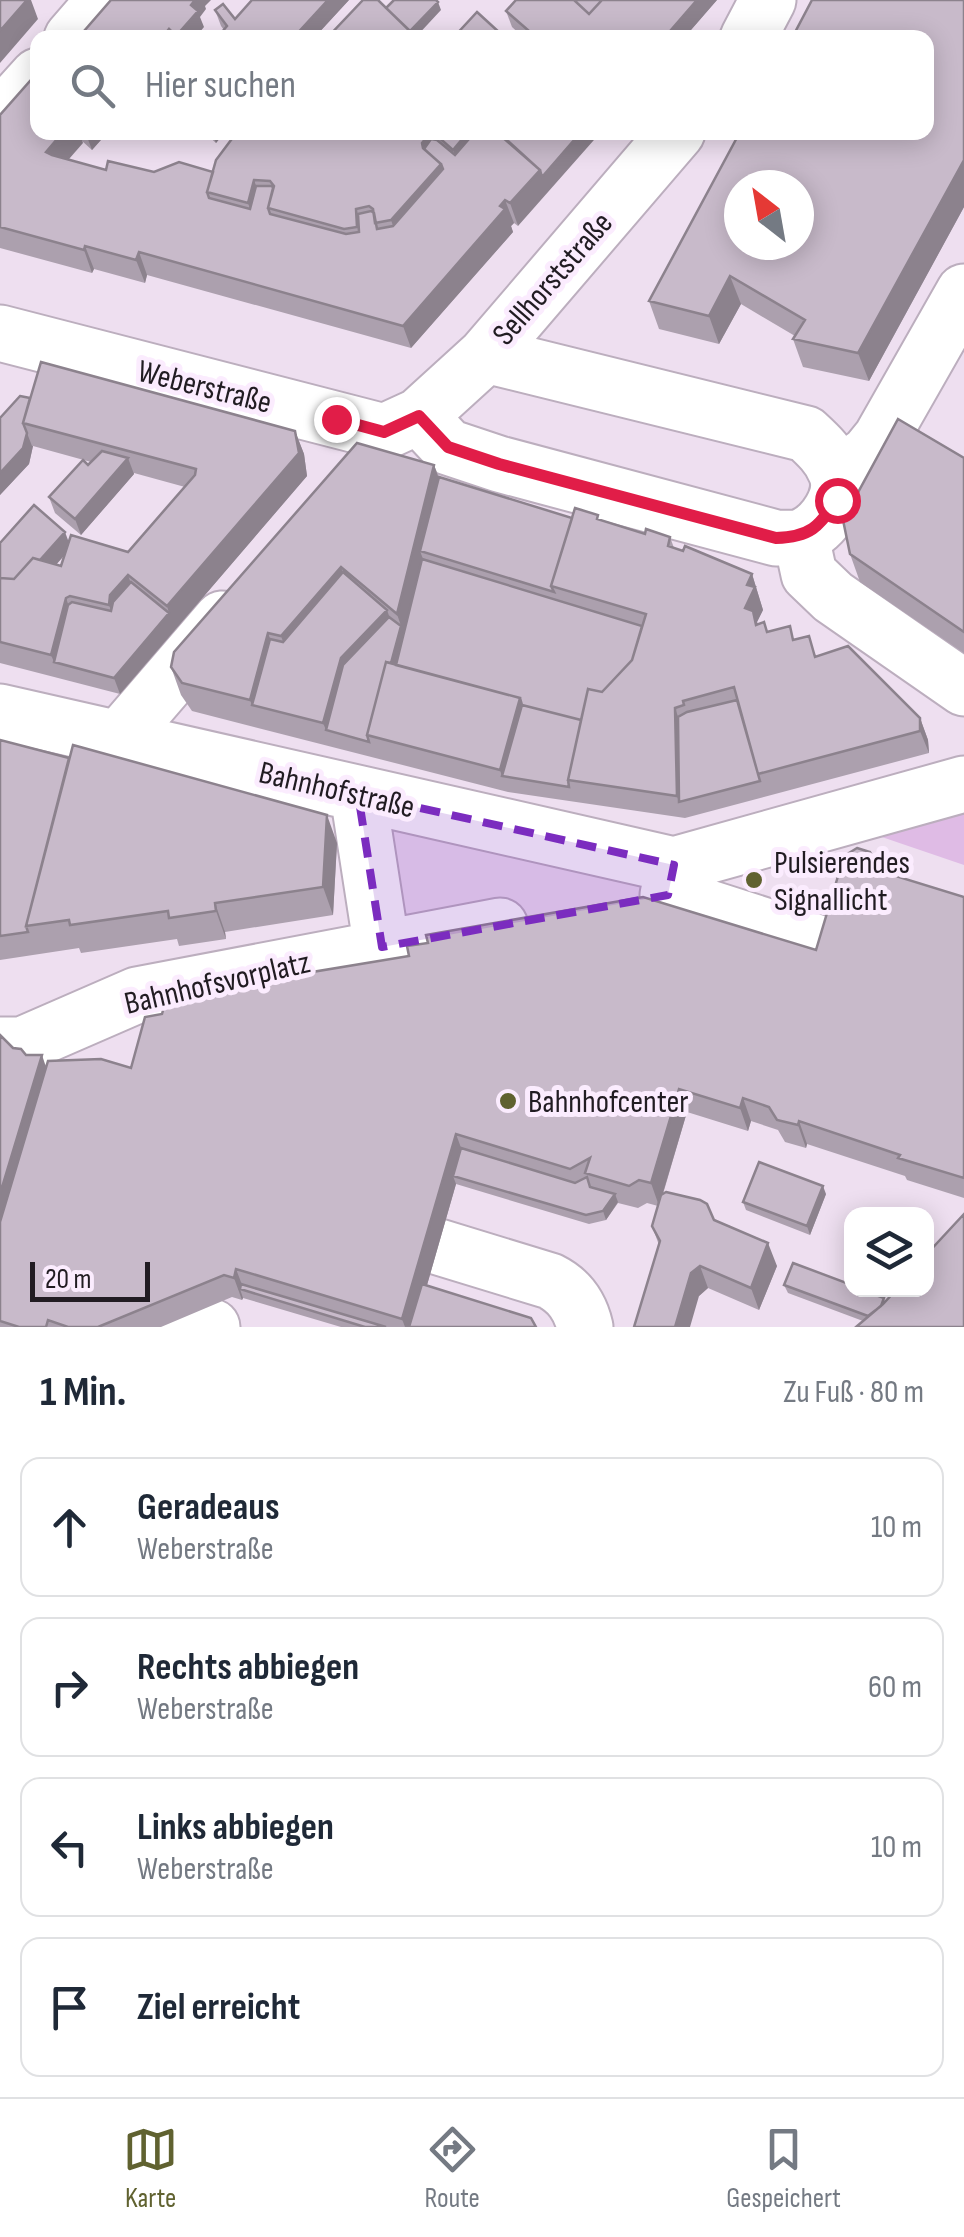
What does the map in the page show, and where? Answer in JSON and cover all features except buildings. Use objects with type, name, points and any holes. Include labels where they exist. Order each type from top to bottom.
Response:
[{"type":"street","points":[[79,30],[105,0]]},
{"type":"street","points":[[752,30],[768,0]]},
{"type":"street","points":[[0,118],[30,85]]},
{"type":"street","name":"Sellhorststraße","points":[[348,473],[486,355],[669,140]]},
{"type":"street","points":[[838,476],[868,454],[881,438],[964,292]]},
{"type":"street","name":"Weberstraße","points":[[0,333],[50,371],[402,424],[448,447],[499,464],[776,538],[801,537]]},
{"type":"street","points":[[486,355],[806,434],[824,450],[838,476],[837,500],[823,521],[801,537],[809,574],[833,597],[964,688]]},
{"type":"street","points":[[118,740],[259,577]]},
{"type":"street","name":"Bahnhofstraße","points":[[0,712],[358,794],[671,880]]},
{"type":"street","points":[[610,906],[671,880],[964,784]]},
{"type":"street","points":[[358,794],[381,944]]},
{"type":"street","points":[[671,880],[818,942],[810,968]]},
{"type":"street","name":"Bahnhofsvorplatz","points":[[0,1045],[22,1045],[137,994],[381,944],[553,916]]},
{"type":"street","points":[[316,1209],[550,1281],[577,1304],[585,1327]]},
{"type":"street","points":[[77,1261],[98,1281],[130,1297],[212,1327]]},
{"type":"highlighted area","points":[[358,794],[674,865],[668,895],[382,947]]},
{"type":"shaded area","points":[[964,810],[964,865],[876,835]]},
{"type":"place","name":"Pulsierendes Signallicht","points":[[754,880]]},
{"type":"place","name":"Bahnhofcenter","points":[[508,1101]]},
{"type":"route","points":[[336,419],[384,432],[419,416],[448,447],[776,538],[801,537],[823,521],[837,500]]}]
